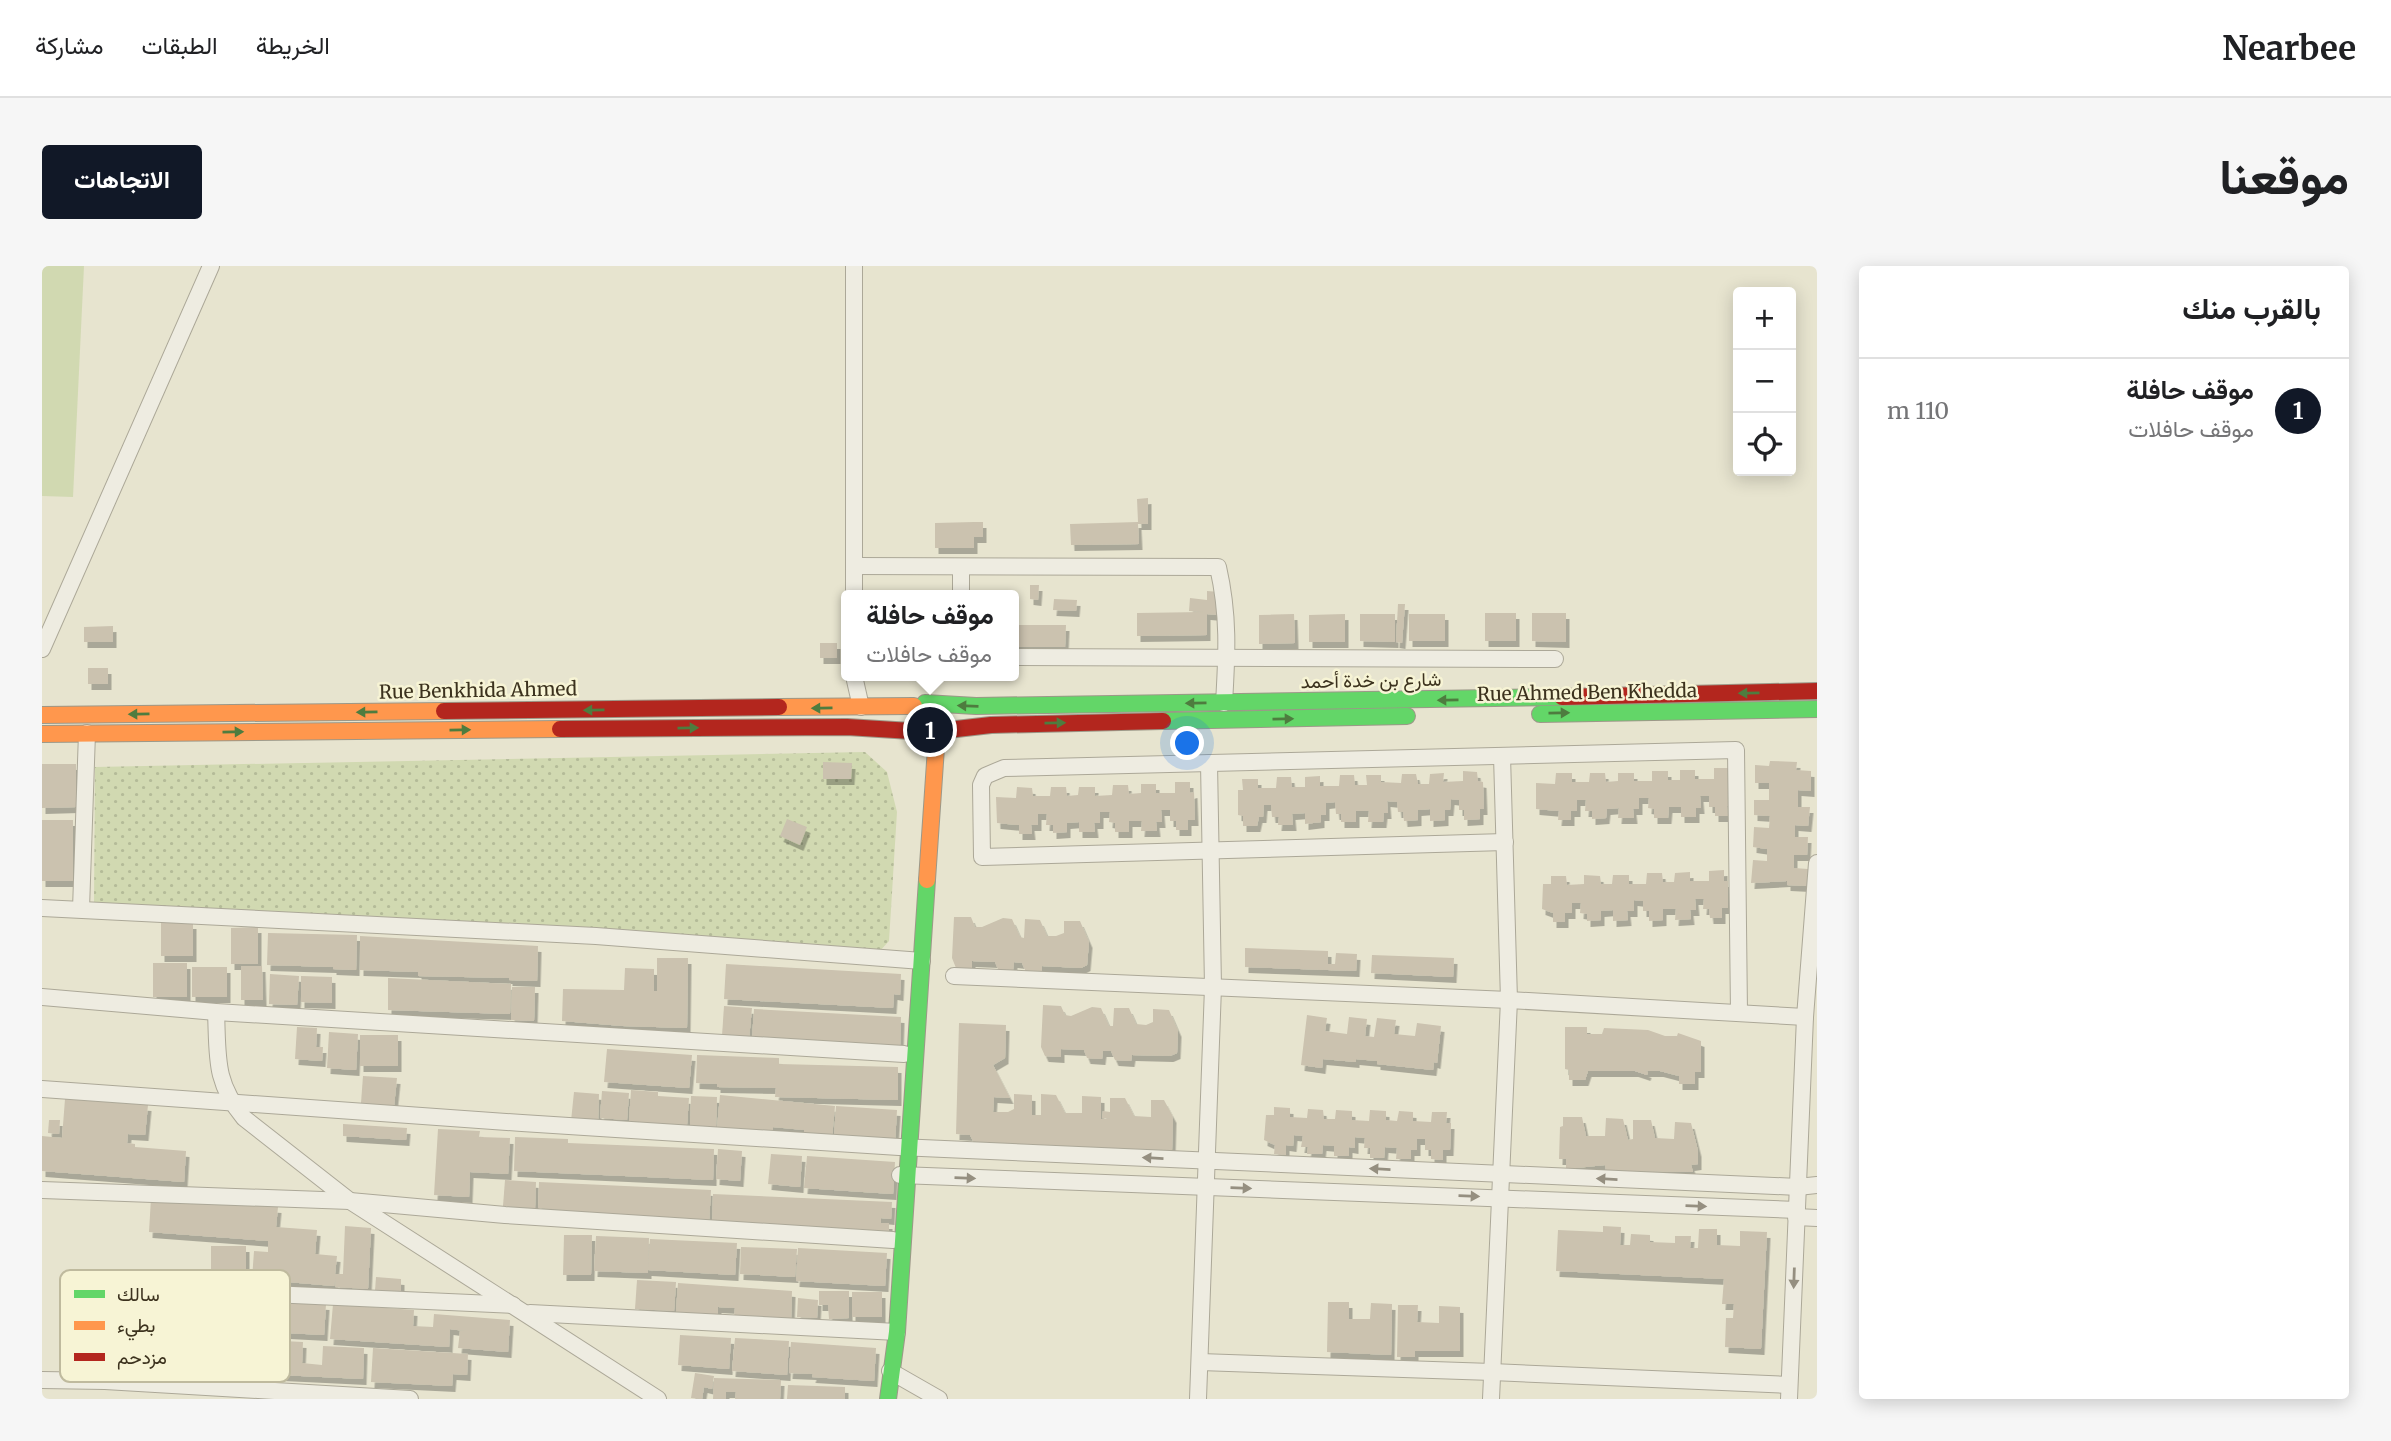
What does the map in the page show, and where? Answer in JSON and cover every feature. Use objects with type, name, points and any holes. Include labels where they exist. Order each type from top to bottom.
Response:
[{"type":"main road","name":"شارع بن خدة أحمد","points":[[920,705],[1443,700],[1817,691]]},
{"type":"main road","points":[[888,1399],[916,960],[920,784],[917,743],[908,721],[920,705],[931,704],[940,710],[943,721],[938,732],[916,960],[904,1054],[904,1147]]},
{"type":"main road","name":"Rue Benkhida Ahmed","points":[[42,715],[920,705]]},
{"type":"main road","name":"Rue Ahmed Ben Khedda","points":[[1530,714],[1817,709]]},
{"type":"main road","points":[[42,734],[847,727],[917,743],[938,732],[991,725],[1420,716]]},
{"type":"street","points":[[42,649],[211,266]]},
{"type":"street","points":[[854,266],[854,590]]},
{"type":"street","points":[[854,566],[1218,567],[1226,603],[1227,659],[1224,703]]},
{"type":"street","points":[[961,567],[961,590]]},
{"type":"street","points":[[1019,657],[1555,659]]},
{"type":"street","points":[[855,681],[861,707]]},
{"type":"street","points":[[81,909],[87,733]]},
{"type":"street","points":[[1505,842],[982,857],[981,785],[985,776],[1004,768],[1736,750],[1740,1013]]},
{"type":"street","points":[[1491,1399],[1509,1000],[1502,756]]},
{"type":"street","points":[[1198,1399],[1213,987],[1209,763]]},
{"type":"street","points":[[1200,1362],[1492,1371],[1789,1392],[1805,1017],[1817,863]]},
{"type":"street","points":[[42,908],[596,936],[916,960]]},
{"type":"street","points":[[954,976],[1509,1000],[1805,1017]]},
{"type":"street","points":[[42,997],[216,1012],[904,1054]]},
{"type":"street","points":[[216,1012],[219,1072],[232,1103],[244,1118],[351,1200],[659,1399]]},
{"type":"street","points":[[42,1089],[904,1147],[1798,1188],[1817,1185]]},
{"type":"street","points":[[902,1175],[1499,1198],[1796,1214],[1817,1218]]},
{"type":"street","points":[[42,1190],[351,1200],[505,1215],[897,1230]]},
{"type":"street","points":[[290,1296],[893,1332]]},
{"type":"street","points":[[890,1371],[939,1399]]},
{"type":"street","points":[[42,1380],[60,1380]]},
{"type":"street","points":[[119,1382],[410,1399]]},
{"type":"green space","points":[[42,266],[84,266],[73,497],[42,496]]},
{"type":"green space","points":[[865,752],[887,772],[897,812],[889,941],[879,952],[94,904],[95,767]]},
{"type":"building","points":[[1148,498],[1148,524],[1138,524],[1139,544],[1071,545],[1070,524],[1138,522],[1137,499]]},
{"type":"building","points":[[983,522],[983,537],[974,537],[974,548],[935,548],[935,523]]},
{"type":"building","points":[[1030,585],[1039,585],[1038,600],[1030,599]]},
{"type":"building","points":[[1207,591],[1220,592],[1219,615],[1207,614],[1207,635],[1137,636],[1137,613],[1203,612],[1189,611],[1190,598],[1207,600]]},
{"type":"building","points":[[1054,599],[1077,600],[1076,611],[1053,610]]},
{"type":"building","points":[[1398,604],[1405,604],[1402,643],[1396,642]]},
{"type":"building","points":[[1485,613],[1516,613],[1516,641],[1485,641]]},
{"type":"building","points":[[1532,613],[1566,613],[1566,642],[1532,641]]},
{"type":"building","points":[[1294,614],[1295,643],[1259,644],[1259,615]]},
{"type":"building","points":[[1345,614],[1345,642],[1309,642],[1309,615]]},
{"type":"building","points":[[1360,614],[1395,614],[1395,642],[1360,641]]},
{"type":"building","points":[[1409,614],[1445,614],[1445,641],[1409,641]]},
{"type":"building","points":[[1019,625],[1066,625],[1065,647],[1019,647]]},
{"type":"building","points":[[113,626],[113,642],[84,642],[84,627]]},
{"type":"building","points":[[820,643],[837,643],[837,658],[820,658]]},
{"type":"building","points":[[88,668],[108,668],[108,684],[88,684]]},
{"type":"building","points":[[1770,761],[1797,762],[1796,770],[1811,771],[1811,791],[1798,790],[1798,807],[1810,807],[1808,826],[1795,825],[1795,837],[1808,837],[1807,855],[1794,855],[1794,868],[1808,869],[1807,886],[1787,885],[1787,881],[1751,883],[1753,860],[1767,861],[1767,849],[1753,847],[1754,827],[1769,828],[1770,816],[1754,815],[1754,800],[1769,800],[1769,783],[1755,783],[1755,765],[1769,766]]},
{"type":"building","points":[[823,762],[852,763],[851,779],[823,779]]},
{"type":"building","points":[[42,764],[76,764],[76,807],[42,808]]},
{"type":"building","points":[[1714,768],[1729,768],[1734,806],[1727,806],[1728,816],[1715,816],[1715,807],[1709,807],[1709,796],[1700,796],[1701,808],[1696,808],[1696,817],[1681,817],[1681,807],[1669,807],[1668,818],[1654,818],[1654,809],[1648,808],[1649,798],[1639,798],[1639,809],[1633,809],[1634,818],[1618,818],[1619,808],[1607,809],[1606,818],[1592,819],[1592,811],[1585,811],[1586,800],[1577,800],[1577,811],[1571,811],[1571,820],[1558,820],[1559,811],[1536,809],[1536,783],[1555,784],[1556,773],[1572,773],[1572,782],[1589,782],[1590,773],[1605,773],[1606,782],[1618,781],[1618,773],[1634,773],[1634,781],[1652,781],[1652,771],[1668,771],[1668,780],[1680,780],[1680,770],[1695,770],[1695,779],[1714,779]]},
{"type":"building","points":[[1463,771],[1477,772],[1478,781],[1483,782],[1484,809],[1480,809],[1480,819],[1464,820],[1464,810],[1459,810],[1459,800],[1451,799],[1450,810],[1445,810],[1445,820],[1430,821],[1430,809],[1418,810],[1418,820],[1404,821],[1403,812],[1398,812],[1397,802],[1387,801],[1388,813],[1384,813],[1383,822],[1368,822],[1369,811],[1356,811],[1356,822],[1341,822],[1341,814],[1336,814],[1335,802],[1326,803],[1326,815],[1321,815],[1321,822],[1305,824],[1305,813],[1292,814],[1293,825],[1278,825],[1279,817],[1272,817],[1271,805],[1264,805],[1263,817],[1259,817],[1257,826],[1243,826],[1243,816],[1238,815],[1238,790],[1243,790],[1242,779],[1258,779],[1258,788],[1276,788],[1277,777],[1291,777],[1292,787],[1305,787],[1305,777],[1320,776],[1320,786],[1339,786],[1340,775],[1354,775],[1355,785],[1367,785],[1366,775],[1381,775],[1381,782],[1401,783],[1402,774],[1416,774],[1418,784],[1429,784],[1430,774],[1444,773],[1443,782],[1463,781]]},
{"type":"building","points":[[1175,782],[1190,782],[1190,793],[1194,792],[1195,820],[1188,820],[1188,830],[1176,830],[1176,821],[1170,821],[1170,810],[1161,810],[1162,822],[1156,822],[1157,831],[1141,831],[1142,821],[1129,821],[1129,832],[1115,832],[1115,823],[1109,822],[1110,812],[1100,812],[1100,823],[1094,823],[1095,832],[1079,832],[1079,822],[1067,823],[1067,832],[1053,833],[1053,825],[1046,825],[1047,814],[1038,814],[1038,825],[1031,825],[1032,834],[1019,834],[1019,825],[997,823],[996,797],[1016,798],[1017,787],[1032,788],[1033,796],[1050,796],[1051,787],[1066,787],[1067,796],[1078,795],[1079,787],[1095,787],[1095,796],[1112,795],[1113,785],[1128,785],[1129,794],[1141,793],[1141,784],[1156,784],[1156,793],[1175,793]]},
{"type":"building","points":[[787,819],[807,827],[800,845],[780,836]]},
{"type":"building","points":[[42,820],[73,820],[73,881],[42,881]]},
{"type":"building","points":[[1724,870],[1724,881],[1728,881],[1728,908],[1722,908],[1722,918],[1710,918],[1709,909],[1703,909],[1704,899],[1695,899],[1696,910],[1690,910],[1691,919],[1675,920],[1676,909],[1663,909],[1663,920],[1649,921],[1649,911],[1643,911],[1643,901],[1634,900],[1634,911],[1627,911],[1628,920],[1613,921],[1613,910],[1601,911],[1601,920],[1587,921],[1587,914],[1580,913],[1581,903],[1572,903],[1572,913],[1565,913],[1565,922],[1553,922],[1553,913],[1542,909],[1543,884],[1551,884],[1551,876],[1566,876],[1567,885],[1584,884],[1584,875],[1600,876],[1601,884],[1612,884],[1613,875],[1629,875],[1629,884],[1646,884],[1647,873],[1662,873],[1663,882],[1674,882],[1675,873],[1690,872],[1690,881],[1709,881],[1709,871]]},
{"type":"building","points":[[954,917],[971,917],[975,927],[982,927],[1003,918],[1012,919],[1020,937],[1024,938],[1025,919],[1040,920],[1047,936],[1064,933],[1064,921],[1080,921],[1089,942],[1087,965],[1081,968],[1042,966],[1042,973],[1026,972],[1022,963],[1014,962],[1013,970],[998,969],[995,962],[972,961],[972,968],[956,968],[952,958]]},
{"type":"building","points":[[161,923],[193,923],[193,956],[161,956]]},
{"type":"building","points":[[258,927],[258,964],[231,964],[231,928]]},
{"type":"building","points":[[268,933],[357,935],[356,970],[267,965]]},
{"type":"building","points":[[360,936],[538,946],[537,981],[418,976],[418,972],[360,970]]},
{"type":"building","points":[[1245,948],[1328,951],[1328,964],[1335,964],[1336,953],[1357,954],[1356,971],[1245,967]]},
{"type":"building","points":[[1372,955],[1454,958],[1453,977],[1371,973]]},
{"type":"building","points":[[657,958],[688,958],[687,1028],[562,1021],[563,989],[624,990],[625,968],[654,969],[654,991],[657,991]]},
{"type":"building","points":[[153,963],[187,963],[187,997],[153,997]]},
{"type":"building","points":[[726,964],[901,974],[900,995],[894,994],[893,1008],[724,999]]},
{"type":"building","points":[[241,966],[262,966],[263,1000],[241,1000]]},
{"type":"building","points":[[192,967],[227,967],[227,997],[192,997]]},
{"type":"building","points":[[270,974],[299,976],[297,1005],[269,1004]]},
{"type":"building","points":[[301,976],[332,977],[332,1003],[301,1002]]},
{"type":"building","points":[[388,978],[511,984],[510,1014],[388,1010]]},
{"type":"building","points":[[512,987],[535,987],[534,1021],[511,1020]]},
{"type":"building","points":[[1043,1005],[1061,1006],[1065,1015],[1071,1016],[1092,1007],[1101,1008],[1109,1026],[1113,1026],[1114,1008],[1129,1008],[1136,1024],[1146,1025],[1153,1022],[1153,1009],[1169,1010],[1178,1031],[1177,1053],[1170,1056],[1132,1055],[1131,1061],[1115,1060],[1111,1051],[1103,1051],[1102,1059],[1087,1058],[1084,1050],[1061,1049],[1061,1057],[1045,1056],[1041,1047]]},
{"type":"building","points":[[724,1006],[752,1008],[749,1039],[722,1036]]},
{"type":"building","points":[[754,1009],[901,1017],[900,1047],[752,1040]]},
{"type":"building","points":[[1307,1015],[1327,1018],[1325,1031],[1347,1034],[1349,1017],[1367,1019],[1365,1036],[1374,1037],[1377,1018],[1396,1020],[1394,1034],[1415,1036],[1417,1023],[1441,1026],[1437,1063],[1434,1062],[1433,1070],[1356,1059],[1356,1062],[1323,1059],[1322,1068],[1301,1065]]},
{"type":"building","points":[[959,1023],[1006,1025],[1005,1058],[993,1065],[1010,1098],[994,1097],[993,1112],[1008,1112],[1014,1109],[1014,1094],[1032,1095],[1032,1115],[1041,1115],[1041,1094],[1056,1095],[1065,1113],[1082,1113],[1082,1096],[1101,1097],[1101,1119],[1110,1119],[1102,1118],[1103,1111],[1110,1112],[1110,1098],[1125,1098],[1134,1116],[1151,1117],[1151,1100],[1164,1100],[1173,1117],[1172,1150],[975,1145],[970,1135],[956,1134]]},
{"type":"building","points":[[297,1027],[317,1028],[316,1047],[323,1047],[322,1061],[295,1059]]},
{"type":"building","points":[[1565,1027],[1587,1027],[1587,1034],[1602,1034],[1604,1028],[1648,1030],[1665,1036],[1677,1036],[1678,1033],[1701,1041],[1701,1072],[1695,1072],[1695,1084],[1679,1084],[1679,1076],[1660,1071],[1645,1071],[1648,1072],[1647,1075],[1635,1071],[1588,1071],[1585,1080],[1569,1080],[1569,1070],[1565,1069]]},
{"type":"building","points":[[329,1032],[358,1034],[356,1070],[327,1068]]},
{"type":"building","points":[[360,1035],[398,1035],[398,1066],[360,1066]]},
{"type":"building","points":[[607,1049],[692,1055],[689,1088],[604,1082]]},
{"type":"building","points":[[697,1055],[779,1058],[779,1064],[898,1067],[898,1100],[775,1097],[776,1088],[717,1087],[717,1084],[696,1083]]},
{"type":"building","points":[[363,1076],[397,1078],[394,1106],[361,1103]]},
{"type":"building","points":[[631,1090],[658,1092],[658,1096],[689,1098],[687,1125],[629,1122]]},
{"type":"building","points":[[602,1091],[629,1093],[627,1120],[600,1118]]},
{"type":"building","points":[[574,1092],[599,1094],[598,1122],[571,1121]]},
{"type":"building","points":[[720,1095],[835,1106],[832,1138],[804,1135],[804,1130],[773,1127],[773,1133],[717,1128]]},
{"type":"building","points":[[691,1096],[717,1097],[716,1127],[690,1126]]},
{"type":"building","points":[[65,1099],[148,1105],[145,1135],[128,1134],[127,1143],[135,1144],[135,1147],[186,1151],[184,1182],[42,1171],[42,1136],[62,1138]]},
{"type":"building","points":[[836,1106],[897,1110],[895,1141],[834,1137]]},
{"type":"building","points":[[1274,1107],[1290,1108],[1290,1117],[1307,1118],[1308,1109],[1323,1110],[1324,1119],[1335,1119],[1336,1110],[1352,1111],[1352,1120],[1369,1121],[1370,1110],[1386,1111],[1386,1120],[1397,1121],[1399,1111],[1413,1112],[1413,1121],[1431,1122],[1432,1112],[1447,1112],[1446,1123],[1451,1123],[1450,1150],[1443,1150],[1443,1160],[1431,1159],[1431,1150],[1425,1150],[1425,1139],[1417,1139],[1417,1150],[1411,1150],[1411,1159],[1396,1159],[1397,1148],[1385,1147],[1384,1158],[1370,1158],[1370,1148],[1364,1148],[1365,1138],[1355,1137],[1355,1148],[1349,1147],[1349,1156],[1334,1156],[1334,1146],[1323,1145],[1322,1154],[1307,1154],[1308,1147],[1301,1147],[1303,1136],[1294,1135],[1293,1146],[1286,1145],[1286,1155],[1274,1154],[1275,1145],[1264,1140],[1266,1115],[1274,1115]]},
{"type":"building","points":[[1563,1117],[1582,1117],[1586,1136],[1605,1136],[1606,1118],[1623,1119],[1628,1140],[1633,1139],[1633,1120],[1651,1120],[1655,1138],[1674,1139],[1675,1122],[1691,1123],[1698,1151],[1698,1164],[1691,1165],[1693,1172],[1606,1171],[1605,1165],[1566,1169],[1566,1159],[1559,1159]]},
{"type":"building","points":[[49,1120],[60,1120],[59,1134],[48,1133]]},
{"type":"building","points":[[343,1124],[407,1128],[406,1140],[343,1136]]},
{"type":"building","points":[[438,1129],[480,1131],[479,1137],[510,1138],[508,1174],[470,1172],[469,1197],[434,1195]]},
{"type":"building","points":[[515,1137],[568,1139],[568,1143],[714,1149],[713,1180],[514,1171]]},
{"type":"building","points":[[718,1149],[742,1151],[740,1181],[716,1179]]},
{"type":"building","points":[[771,1154],[802,1156],[800,1187],[768,1184]]},
{"type":"building","points":[[807,1156],[895,1162],[893,1194],[804,1188]]},
{"type":"building","points":[[505,1180],[536,1182],[535,1208],[503,1206]]},
{"type":"building","points":[[539,1182],[711,1190],[709,1223],[565,1214],[565,1210],[538,1208]]},
{"type":"building","points":[[713,1194],[892,1202],[891,1219],[881,1218],[881,1223],[889,1223],[889,1234],[712,1228]]},
{"type":"building","points":[[151,1198],[278,1207],[276,1227],[317,1230],[315,1254],[337,1256],[335,1274],[343,1274],[345,1226],[371,1228],[368,1289],[335,1287],[336,1278],[334,1286],[290,1282],[290,1270],[253,1270],[254,1251],[268,1252],[268,1241],[149,1232]]},
{"type":"building","points":[[1603,1226],[1621,1227],[1620,1245],[1630,1245],[1631,1234],[1650,1235],[1650,1242],[1675,1243],[1675,1236],[1691,1236],[1690,1248],[1698,1248],[1699,1229],[1717,1229],[1717,1245],[1740,1246],[1740,1231],[1767,1232],[1761,1349],[1725,1347],[1726,1318],[1733,1318],[1734,1304],[1722,1304],[1724,1279],[1556,1271],[1558,1230],[1603,1232]]},
{"type":"building","points":[[564,1235],[592,1235],[591,1275],[563,1275]]},
{"type":"building","points":[[596,1236],[649,1238],[648,1267],[650,1239],[737,1243],[735,1275],[648,1270],[648,1273],[594,1271]]},
{"type":"building","points":[[211,1246],[246,1246],[246,1270],[211,1270]]},
{"type":"building","points":[[741,1247],[797,1249],[795,1277],[740,1274]]},
{"type":"building","points":[[798,1248],[887,1253],[885,1286],[796,1281]]},
{"type":"building","points":[[376,1277],[401,1279],[401,1292],[375,1291]]},
{"type":"building","points":[[637,1280],[676,1282],[674,1311],[635,1309]]},
{"type":"building","points":[[678,1283],[792,1291],[791,1321],[734,1318],[735,1308],[718,1307],[718,1315],[676,1312]]},
{"type":"building","points":[[819,1291],[849,1291],[849,1318],[829,1319],[828,1305],[819,1305]]},
{"type":"building","points":[[852,1292],[882,1292],[882,1317],[852,1317]]},
{"type":"building","points":[[798,1298],[818,1300],[817,1318],[797,1317]]},
{"type":"building","points":[[290,1302],[326,1304],[324,1335],[290,1333]]},
{"type":"building","points":[[1328,1302],[1349,1302],[1349,1319],[1370,1319],[1371,1303],[1392,1304],[1391,1355],[1327,1352]]},
{"type":"building","points":[[333,1304],[414,1310],[413,1326],[433,1327],[434,1314],[510,1320],[508,1352],[458,1348],[460,1331],[465,1331],[450,1329],[449,1347],[330,1339]]},
{"type":"building","points":[[1398,1305],[1418,1305],[1417,1322],[1439,1323],[1439,1306],[1460,1307],[1460,1351],[1415,1351],[1415,1357],[1397,1357]]},
{"type":"building","points":[[680,1335],[731,1338],[729,1369],[678,1365]]},
{"type":"building","points":[[735,1338],[789,1341],[787,1375],[732,1371]]},
{"type":"building","points":[[290,1341],[303,1342],[302,1363],[322,1365],[323,1346],[364,1348],[363,1379],[290,1375]]},
{"type":"building","points":[[791,1342],[876,1348],[874,1381],[789,1373]]},
{"type":"building","points":[[373,1348],[468,1354],[467,1375],[453,1374],[452,1386],[371,1382]]},
{"type":"building","points":[[695,1373],[714,1376],[712,1389],[704,1387],[702,1399],[691,1398]]},
{"type":"building","points":[[714,1378],[781,1380],[780,1399],[735,1399],[736,1392],[726,1392],[726,1399],[713,1399]]},
{"type":"building","points":[[788,1385],[845,1387],[845,1399],[787,1399]]},
{"type":"traffic: fast","points":[[925,703],[976,706],[1562,697]]},
{"type":"traffic: fast","points":[[1540,714],[1817,709]]},
{"type":"traffic: fast","points":[[1163,721],[1407,716]]},
{"type":"traffic: fast","points":[[888,1399],[897,1332],[927,880]]},
{"type":"traffic: slow","points":[[779,707],[914,706]]},
{"type":"traffic: slow","points":[[42,715],[444,711]]},
{"type":"traffic: slow","points":[[42,734],[560,729]]},
{"type":"traffic: slow","points":[[927,880],[937,733]]},
{"type":"traffic: jam","points":[[1562,697],[1817,691]]},
{"type":"traffic: jam","points":[[444,711],[779,707]]},
{"type":"traffic: jam","points":[[939,731],[991,725],[1163,721]]},
{"type":"traffic: jam","points":[[560,729],[847,727],[911,731]]},
{"type":"place","name":"موقف حافلة","points":[[930,730]]}]
